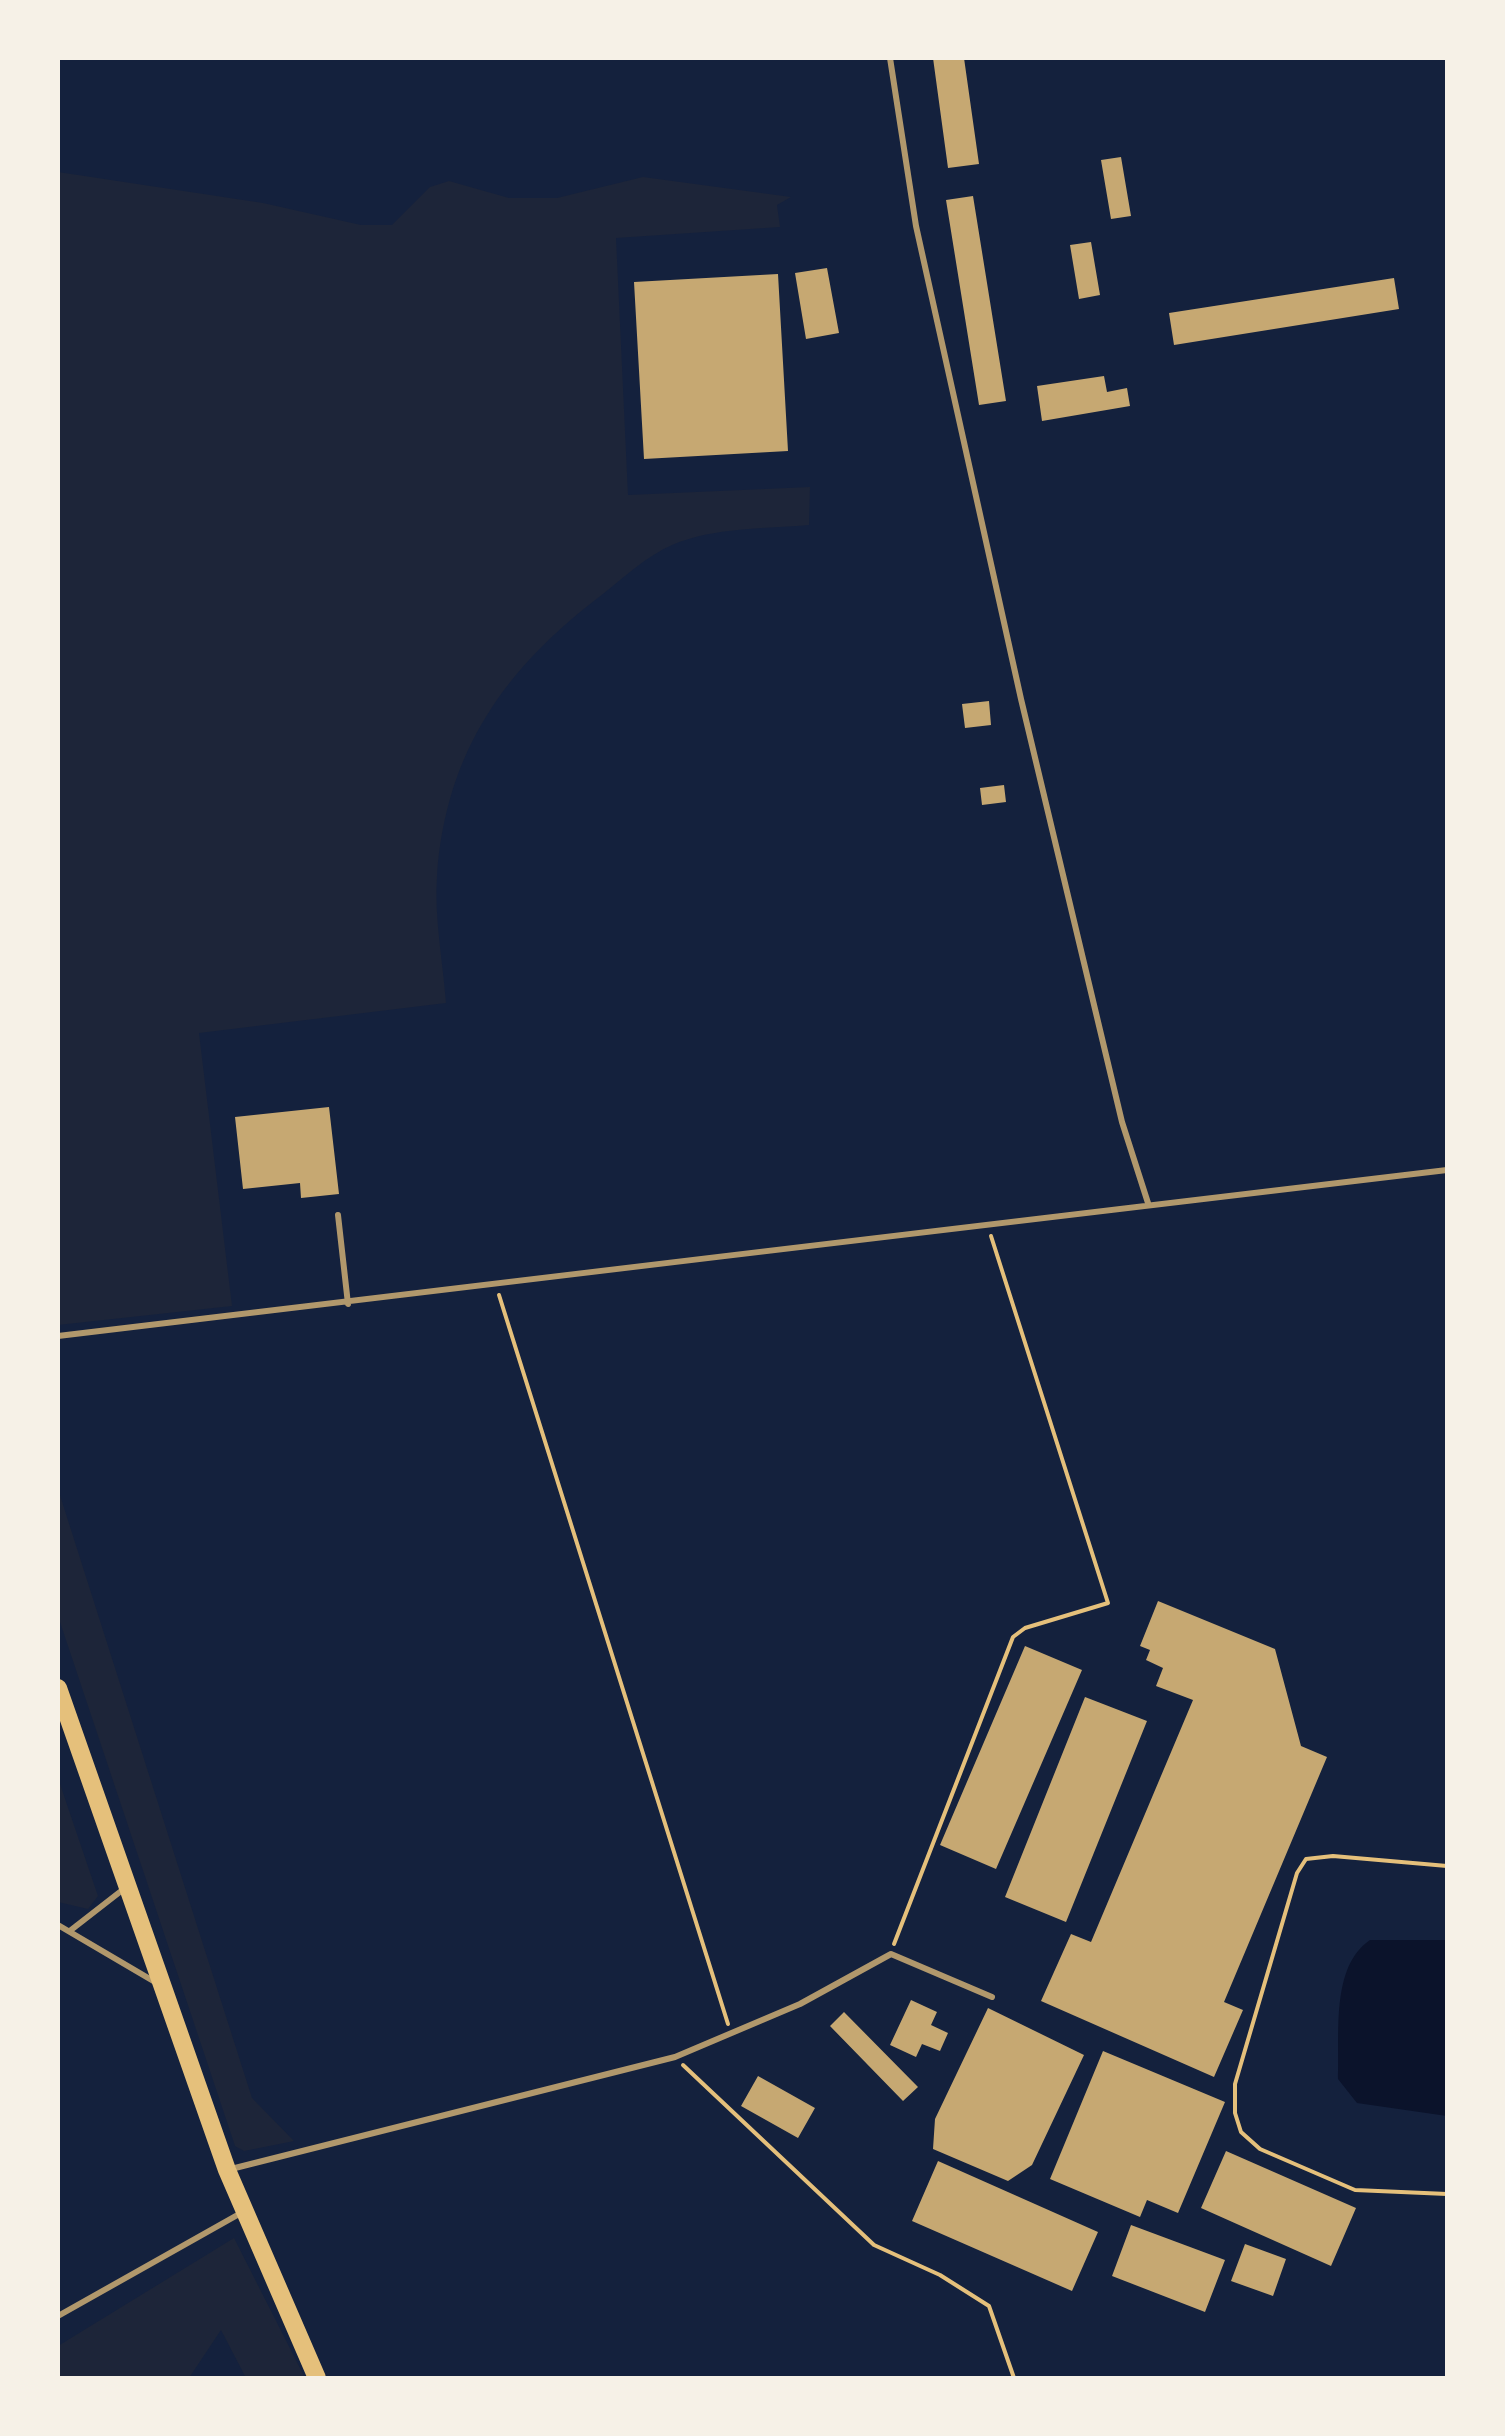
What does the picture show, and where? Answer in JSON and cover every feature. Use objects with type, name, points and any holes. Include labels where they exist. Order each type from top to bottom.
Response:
[{"type":"main road","points":[[58,1688],[125,1888],[227,2170],[317,2378]]},
{"type":"lane","points":[[890,58],[916,226],[1021,699],[1122,1122],[1148,1203]]},
{"type":"lane","points":[[58,1336],[496,1287],[1148,1203],[1447,1170]]},
{"type":"lane","points":[[338,1215],[348,1304]]},
{"type":"lane","points":[[71,1930],[125,1888]]},
{"type":"lane","points":[[58,1925],[161,1985]]},
{"type":"lane","points":[[227,2170],[675,2057],[800,2004],[891,1954],[992,1997]]},
{"type":"lane","points":[[58,2316],[244,2211]]},
{"type":"path","points":[[891,1954],[1013,1637],[1025,1628],[1108,1603],[987,1224]]},
{"type":"path","points":[[496,1287],[731,2034]]},
{"type":"path","points":[[1447,1866],[1333,1856],[1306,1859],[1297,1873],[1235,2084],[1235,2113],[1241,2132],[1260,2149],[1355,2190],[1447,2194]]},
{"type":"path","points":[[675,2057],[874,2245],[940,2275],[989,2306],[1014,2378]]},
{"type":"shaded area","points":[[58,172],[263,203],[361,225],[392,225],[430,187],[449,181],[509,198],[557,198],[643,177],[791,197],[777,205],[780,227],[616,238],[628,495],[810,487],[809,525],[722,532],[672,545],[636,567],[568,622],[510,683],[468,751],[453,790],[443,831],[436,892],[446,1003],[199,1033],[232,1306],[58,1325]]},
{"type":"shaded area","points":[[58,1489],[252,2098],[294,2141],[244,2151],[235,2146],[58,1616]]},
{"type":"shaded area","points":[[58,1778],[98,1896],[88,1909],[58,1902]]},
{"type":"shaded area","points":[[1370,1940],[1447,1940],[1447,2116],[1357,2103],[1338,2079],[1338,2023],[1343,1985],[1348,1967],[1357,1952]]},
{"type":"shaded area","points":[[234,2238],[305,2378],[246,2378],[221,2330],[189,2378],[58,2378],[58,2346]]},
{"type":"building","points":[[933,58],[964,58],[979,164],[948,168]]},
{"type":"building","points":[[1121,157],[1131,216],[1111,219],[1101,160]]},
{"type":"building","points":[[973,196],[1006,401],[979,405],[946,200]]},
{"type":"building","points":[[1091,242],[1100,295],[1079,299],[1070,245]]},
{"type":"building","points":[[827,268],[839,333],[806,339],[795,273]]},
{"type":"building","points":[[778,274],[788,451],[644,459],[634,282]]},
{"type":"building","points":[[1394,278],[1399,309],[1174,345],[1169,313]]},
{"type":"building","points":[[1104,376],[1107,392],[1127,388],[1130,406],[1042,421],[1037,386]]},
{"type":"building","points":[[989,701],[991,725],[965,728],[962,704]]},
{"type":"building","points":[[1004,785],[1006,802],[982,805],[980,788]]},
{"type":"building","points":[[329,1107],[339,1194],[301,1198],[300,1183],[243,1189],[235,1117]]},
{"type":"building","points":[[1158,1601],[1275,1649],[1301,1746],[1327,1757],[1224,2002],[1243,2010],[1214,2077],[1041,2001],[1071,1934],[1091,1942],[1193,1700],[1156,1686],[1163,1668],[1146,1660],[1150,1650],[1140,1646]]},
{"type":"building","points":[[1025,1646],[1082,1670],[996,1869],[940,1845]]},
{"type":"building","points":[[1085,1697],[1147,1721],[1066,1922],[1005,1897]]},
{"type":"building","points":[[911,2000],[937,2012],[931,2025],[948,2033],[940,2051],[922,2044],[916,2057],[890,2045]]},
{"type":"building","points":[[988,2008],[1084,2055],[1032,2165],[1008,2181],[933,2149],[935,2119]]},
{"type":"building","points":[[844,2012],[918,2087],[903,2101],[830,2026]]},
{"type":"building","points":[[1103,2051],[1225,2102],[1178,2213],[1147,2200],[1140,2217],[1050,2179]]},
{"type":"building","points":[[758,2076],[815,2108],[798,2138],[741,2106]]},
{"type":"building","points":[[1226,2151],[1356,2208],[1331,2266],[1201,2208]]},
{"type":"building","points":[[938,2161],[1098,2232],[1072,2291],[912,2221]]},
{"type":"building","points":[[1131,2225],[1225,2260],[1205,2312],[1112,2276]]},
{"type":"building","points":[[1245,2244],[1286,2259],[1273,2296],[1231,2281]]}]
